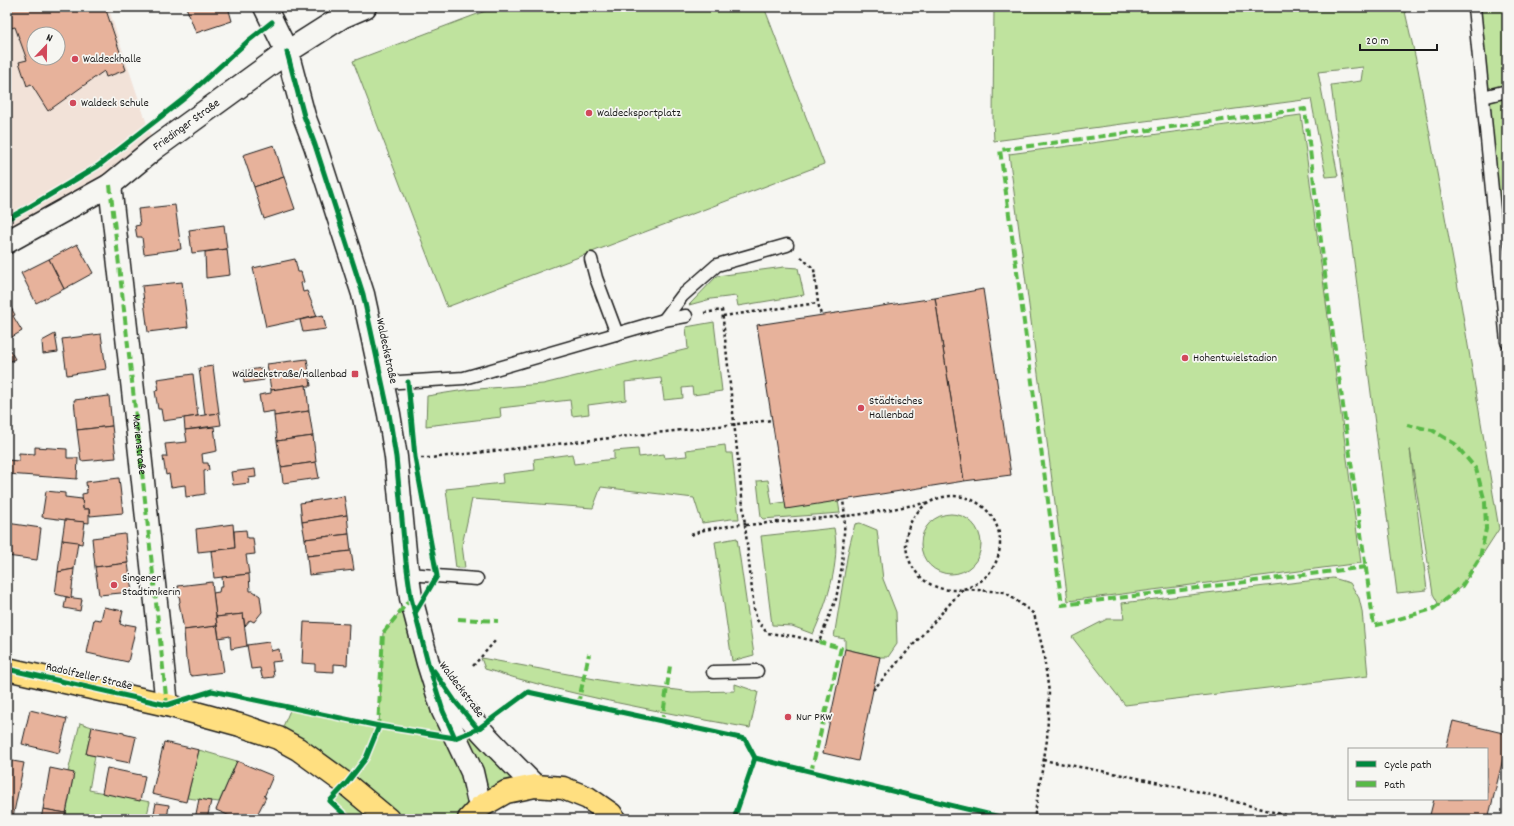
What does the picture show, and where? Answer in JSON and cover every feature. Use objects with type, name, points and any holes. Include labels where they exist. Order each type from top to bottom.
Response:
[{"type":"main road","name":"Radolfzeller Straße","points":[[7,669],[167,705],[240,725],[278,738],[298,749],[328,771],[388,819]]},
{"type":"main road","points":[[474,813],[506,792],[535,786],[562,788],[588,798],[611,814],[614,819]]},
{"type":"street","name":"Waldeckstraße","points":[[265,7],[287,52],[304,116],[315,145],[363,294],[396,457],[411,598],[428,663],[443,711],[472,772],[474,813]]},
{"type":"street","name":"Friedinger Straße","points":[[7,242],[110,185],[155,148],[287,52],[342,17],[365,7]]},
{"type":"street","name":"Marienstraße","points":[[110,185],[140,444],[167,705]]},
{"type":"street","name":"Waldeckstraße","points":[[428,663],[454,700],[478,729],[535,786]]},
{"type":"lane","points":[[1474,7],[1507,342]]},
{"type":"lane","points":[[1483,97],[1507,91]]},
{"type":"lane","points":[[664,320],[682,296],[717,265],[787,245]]},
{"type":"lane","points":[[591,259],[596,278],[617,334]]},
{"type":"lane","points":[[382,383],[464,378],[664,320],[686,316]]},
{"type":"lane","points":[[408,574],[477,579]]},
{"type":"lane","points":[[712,672],[757,672]]},
{"type":"path","points":[[787,245],[814,269],[821,315]]},
{"type":"path","points":[[723,316],[818,303]]},
{"type":"path","points":[[713,312],[722,310],[723,316],[754,609],[757,620],[768,633],[793,636],[819,642],[836,599],[842,566],[845,516],[843,500]]},
{"type":"path","points":[[430,458],[772,420]]},
{"type":"path","points":[[415,457],[417,465]]},
{"type":"path","points":[[691,536],[704,530],[746,524],[845,516],[927,503],[943,496],[957,496],[972,499],[984,507],[994,518],[999,532],[1000,546],[997,561],[989,573],[978,583],[963,589],[873,690]]},
{"type":"path","points":[[927,503],[915,514],[908,529],[906,544],[909,561],[918,574],[931,584],[946,590],[963,589],[1005,592],[1034,614],[1043,650],[1049,692],[1046,740],[1034,819]]},
{"type":"path","points":[[473,666],[496,640]]},
{"type":"path","points":[[1043,760],[1196,791],[1299,819]]},
{"type":"shaded area","name":"Waldeck Schule","points":[[7,7],[108,7],[155,148],[7,242]]},
{"type":"green space","name":"Waldecksportplatz","points":[[496,7],[764,7],[824,164],[447,307],[353,61]]},
{"type":"green space","points":[[994,7],[1404,7],[1418,69],[1461,304],[1499,529],[1462,586],[1439,605],[1433,594],[1410,449],[1427,590],[1397,593],[1331,85],[1361,81],[1363,67],[1318,72],[1338,176],[1326,177],[1311,99],[994,141]]},
{"type":"green space","points":[[1474,7],[1507,7],[1507,342]]},
{"type":"green space","name":"Hohentwielstadion","points":[[1301,115],[1361,563],[1068,601],[1009,154]]},
{"type":"green space","points":[[784,267],[798,268],[804,295],[738,306],[736,296],[711,299],[689,305],[717,276]]},
{"type":"green space","points":[[714,322],[722,391],[693,395],[692,387],[682,388],[683,398],[664,400],[661,378],[625,382],[626,400],[588,405],[589,414],[572,416],[570,400],[500,408],[501,417],[426,426],[427,396],[465,390],[543,384],[688,349],[686,327]]},
{"type":"green space","points":[[725,445],[726,453],[732,453],[739,519],[702,523],[694,498],[601,487],[593,508],[472,499],[462,545],[465,568],[456,568],[446,489],[503,483],[502,474],[535,470],[534,459],[572,454],[574,464],[614,459],[614,451],[638,449],[639,457],[664,454],[665,458],[687,456],[686,450]]},
{"type":"green space","points":[[768,480],[772,504],[785,502],[838,500],[840,513],[763,519],[761,517],[757,481]]},
{"type":"green space","points":[[951,514],[968,519],[976,527],[981,544],[976,561],[968,569],[951,574],[934,569],[926,561],[921,544],[926,527],[934,519]]},
{"type":"green space","points":[[860,523],[877,530],[883,579],[896,612],[897,644],[888,657],[880,657],[845,649],[845,639],[834,637],[848,552],[855,524]]},
{"type":"green space","points":[[834,528],[836,555],[834,568],[828,596],[813,634],[792,626],[772,625],[761,536]]},
{"type":"green space","points":[[737,538],[754,655],[732,661],[715,542]]},
{"type":"green space","points":[[1333,578],[1350,583],[1359,598],[1362,611],[1368,676],[1125,705],[1072,637],[1107,619],[1124,619],[1122,603]]},
{"type":"green space","points":[[411,598],[428,663],[535,786],[469,819],[350,819],[331,799],[346,784],[278,738],[291,708],[379,726],[383,633]]},
{"type":"green space","points":[[481,658],[611,682],[692,692],[735,691],[735,684],[758,692],[750,728],[650,709],[518,679],[485,669]]},
{"type":"green space","points":[[80,723],[92,727],[86,754],[95,756],[89,790],[150,802],[146,819],[65,819],[74,773],[68,772]]},
{"type":"green space","points":[[199,750],[237,761],[219,802],[187,798]]},
{"type":"building","name":"Waldeckhalle","points":[[9,7],[105,7],[126,70],[106,77],[104,71],[48,111],[31,84],[27,86],[19,62],[26,60],[26,66],[66,66],[66,26],[26,26],[26,57],[15,27],[11,28],[7,15],[11,13]]},
{"type":"building","points":[[186,7],[228,7],[232,21],[196,33]]},
{"type":"building","points":[[274,145],[284,177],[254,187],[243,155]]},
{"type":"building","points":[[284,177],[295,209],[264,219],[254,187]]},
{"type":"building","points":[[175,205],[181,249],[144,254],[142,237],[137,237],[135,226],[140,225],[138,209]]},
{"type":"building","points":[[224,225],[227,249],[192,253],[189,230]]},
{"type":"building","points":[[77,244],[93,273],[64,289],[49,259]]},
{"type":"building","points":[[227,249],[230,275],[206,278],[205,252]]},
{"type":"building","points":[[49,259],[64,289],[36,303],[21,273]]},
{"type":"building","points":[[295,259],[298,272],[301,272],[304,282],[301,283],[303,292],[307,291],[317,316],[266,327],[253,268]]},
{"type":"building","points":[[182,282],[188,327],[148,332],[142,286]]},
{"type":"building","points":[[983,289],[1011,475],[964,481],[935,298]]},
{"type":"building","name":"Städtisches Hallenbad","points":[[935,298],[964,481],[786,509],[757,325]]},
{"type":"building","points":[[7,300],[15,315],[13,316],[22,331],[7,340]]},
{"type":"building","points":[[323,315],[326,329],[303,332],[300,320]]},
{"type":"building","points":[[55,334],[58,352],[43,354],[42,341]]},
{"type":"building","points":[[101,334],[106,369],[67,375],[62,339]]},
{"type":"building","points":[[7,345],[15,359],[7,363]]},
{"type":"building","points":[[307,359],[311,386],[306,385],[271,390],[267,364]]},
{"type":"building","points":[[213,366],[219,413],[205,415],[199,368]]},
{"type":"building","points":[[262,368],[264,380],[244,383],[243,371]]},
{"type":"building","points":[[193,374],[198,416],[163,421],[161,409],[158,409],[155,391],[159,390],[157,379]]},
{"type":"building","points":[[306,385],[309,411],[274,416],[274,411],[262,413],[259,395],[271,393],[271,390]]},
{"type":"building","points":[[109,396],[112,426],[77,430],[74,400]]},
{"type":"building","points":[[309,411],[313,436],[277,441],[274,416]]},
{"type":"building","points":[[219,413],[221,425],[185,430],[184,418]]},
{"type":"building","points":[[112,426],[116,458],[81,461],[77,430]]},
{"type":"building","points":[[214,427],[217,451],[202,454],[203,463],[208,463],[209,470],[204,471],[205,494],[186,497],[185,485],[171,487],[169,474],[166,475],[163,457],[167,457],[165,444],[187,442],[185,430]]},
{"type":"building","points":[[313,436],[316,462],[281,467],[277,441]]},
{"type":"building","points":[[35,447],[67,449],[67,458],[78,458],[77,479],[7,474],[7,460],[19,461],[19,453],[35,454]]},
{"type":"building","points":[[316,462],[319,478],[283,483],[281,467]]},
{"type":"building","points":[[255,469],[256,477],[248,478],[249,483],[233,485],[231,472]]},
{"type":"building","points":[[119,478],[123,513],[90,516],[89,509],[83,509],[82,494],[87,493],[86,482]]},
{"type":"building","points":[[46,491],[65,493],[65,497],[82,499],[83,509],[89,509],[89,523],[42,517]]},
{"type":"building","points":[[344,496],[347,515],[302,522],[300,503]]},
{"type":"building","points":[[347,515],[349,534],[305,539],[302,522]]},
{"type":"building","points":[[65,520],[85,522],[82,544],[62,540]]},
{"type":"building","points":[[7,523],[41,528],[37,560],[7,556]]},
{"type":"building","points":[[233,524],[235,548],[198,552],[196,529]]},
{"type":"building","points":[[246,530],[247,538],[253,538],[255,554],[246,555],[249,574],[214,578],[211,551],[235,548],[234,531]]},
{"type":"building","points":[[125,534],[128,563],[95,567],[92,538]]},
{"type":"building","points":[[349,534],[351,551],[307,556],[305,539]]},
{"type":"building","points":[[62,540],[78,542],[74,569],[58,572]]},
{"type":"building","points":[[351,551],[354,570],[309,575],[307,556]]},
{"type":"building","name":"Singener Stadtimkerin","points":[[128,563],[132,592],[99,595],[95,567]]},
{"type":"building","points":[[74,569],[71,598],[55,594],[58,572]]},
{"type":"building","points":[[249,574],[250,591],[253,591],[260,596],[262,612],[254,622],[250,620],[245,626],[243,614],[216,617],[213,593],[219,592],[220,587],[223,587],[222,577]]},
{"type":"building","points":[[212,582],[217,626],[184,630],[179,603],[178,586]]},
{"type":"building","points":[[66,597],[82,599],[80,611],[64,608]]},
{"type":"building","points":[[104,607],[123,611],[120,624],[125,626],[125,624],[136,626],[128,662],[87,653],[94,619],[101,620]]},
{"type":"building","points":[[243,614],[247,646],[231,649],[230,636],[219,638],[216,617]]},
{"type":"building","points":[[304,622],[349,624],[347,665],[334,664],[334,672],[315,671],[315,664],[302,663]]},
{"type":"building","points":[[217,626],[224,672],[192,676],[189,674],[186,659],[184,630]]},
{"type":"building","points":[[269,642],[271,651],[279,649],[281,661],[272,662],[274,677],[265,678],[262,677],[260,668],[251,669],[247,645]]},
{"type":"building","points":[[845,649],[880,657],[858,761],[823,753]]},
{"type":"building","points":[[30,710],[67,719],[59,753],[22,744]]},
{"type":"building","points":[[1453,721],[1507,734],[1507,743],[1488,819],[1429,819],[1434,800],[1488,800],[1488,748],[1446,748]]},
{"type":"building","points":[[92,727],[124,733],[136,737],[130,763],[86,754]]},
{"type":"building","points":[[164,742],[199,750],[186,802],[152,794]]},
{"type":"building","points":[[7,760],[24,763],[13,817],[7,816]]},
{"type":"building","points":[[237,761],[273,776],[264,797],[266,797],[255,819],[237,819],[216,810]]},
{"type":"building","points":[[50,768],[74,773],[66,813],[43,809]]},
{"type":"building","points":[[107,768],[145,776],[140,801],[102,793]]},
{"type":"building","points":[[199,799],[211,801],[207,819],[195,819]]},
{"type":"building","points":[[156,803],[169,805],[167,819],[153,818]]},
{"type":"building","points":[[43,809],[66,813],[65,819],[41,819]]},
{"type":"marked path","points":[[1366,567],[1062,605],[1000,150],[1305,109],[1328,299],[1374,626],[1433,609],[1462,586],[1480,557],[1486,529],[1485,502],[1476,469],[1455,444],[1432,430],[1407,425]]},
{"type":"marked path","points":[[110,185],[167,705],[169,704]]},
{"type":"marked path","points":[[378,728],[383,633],[411,598]]},
{"type":"marked path","points":[[458,619],[498,621]]},
{"type":"marked path","points":[[811,772],[841,648],[819,642]]},
{"type":"marked path","points":[[578,704],[589,654]]},
{"type":"marked path","points":[[662,722],[670,666]]},
{"type":"cycle path","points":[[7,219],[98,166],[186,97],[248,41],[272,22]]},
{"type":"cycle path","points":[[287,52],[304,116],[315,145],[363,294],[389,414],[396,457],[411,598],[428,663],[443,711],[455,738]]},
{"type":"cycle path","points":[[408,382],[415,457],[437,576],[415,613]]},
{"type":"cycle path","points":[[7,669],[167,705],[212,691],[379,726],[455,738],[478,729],[528,692],[745,739],[755,758],[734,819]]},
{"type":"cycle path","points":[[434,671],[454,700],[478,729]]},
{"type":"cycle path","points":[[349,819],[330,801],[346,784],[366,758],[379,726]]},
{"type":"cycle path","points":[[755,758],[1008,819]]},
{"type":"place","name":"Waldeckhalle","points":[[75,59]]},
{"type":"place","name":"Waldeck Schule","points":[[73,103]]},
{"type":"place","name":"Waldecksportplatz","points":[[589,113]]},
{"type":"place","name":"Hohentwielstadion","points":[[1185,358]]},
{"type":"place","name":"Waldeckstraße/Hallenbad","points":[[355,374]]},
{"type":"place","name":"Städtisches Hallenbad","points":[[861,408]]},
{"type":"place","name":"Singener Stadtimkerin","points":[[114,585]]},
{"type":"place","name":"Nur PKW","points":[[788,717]]}]
